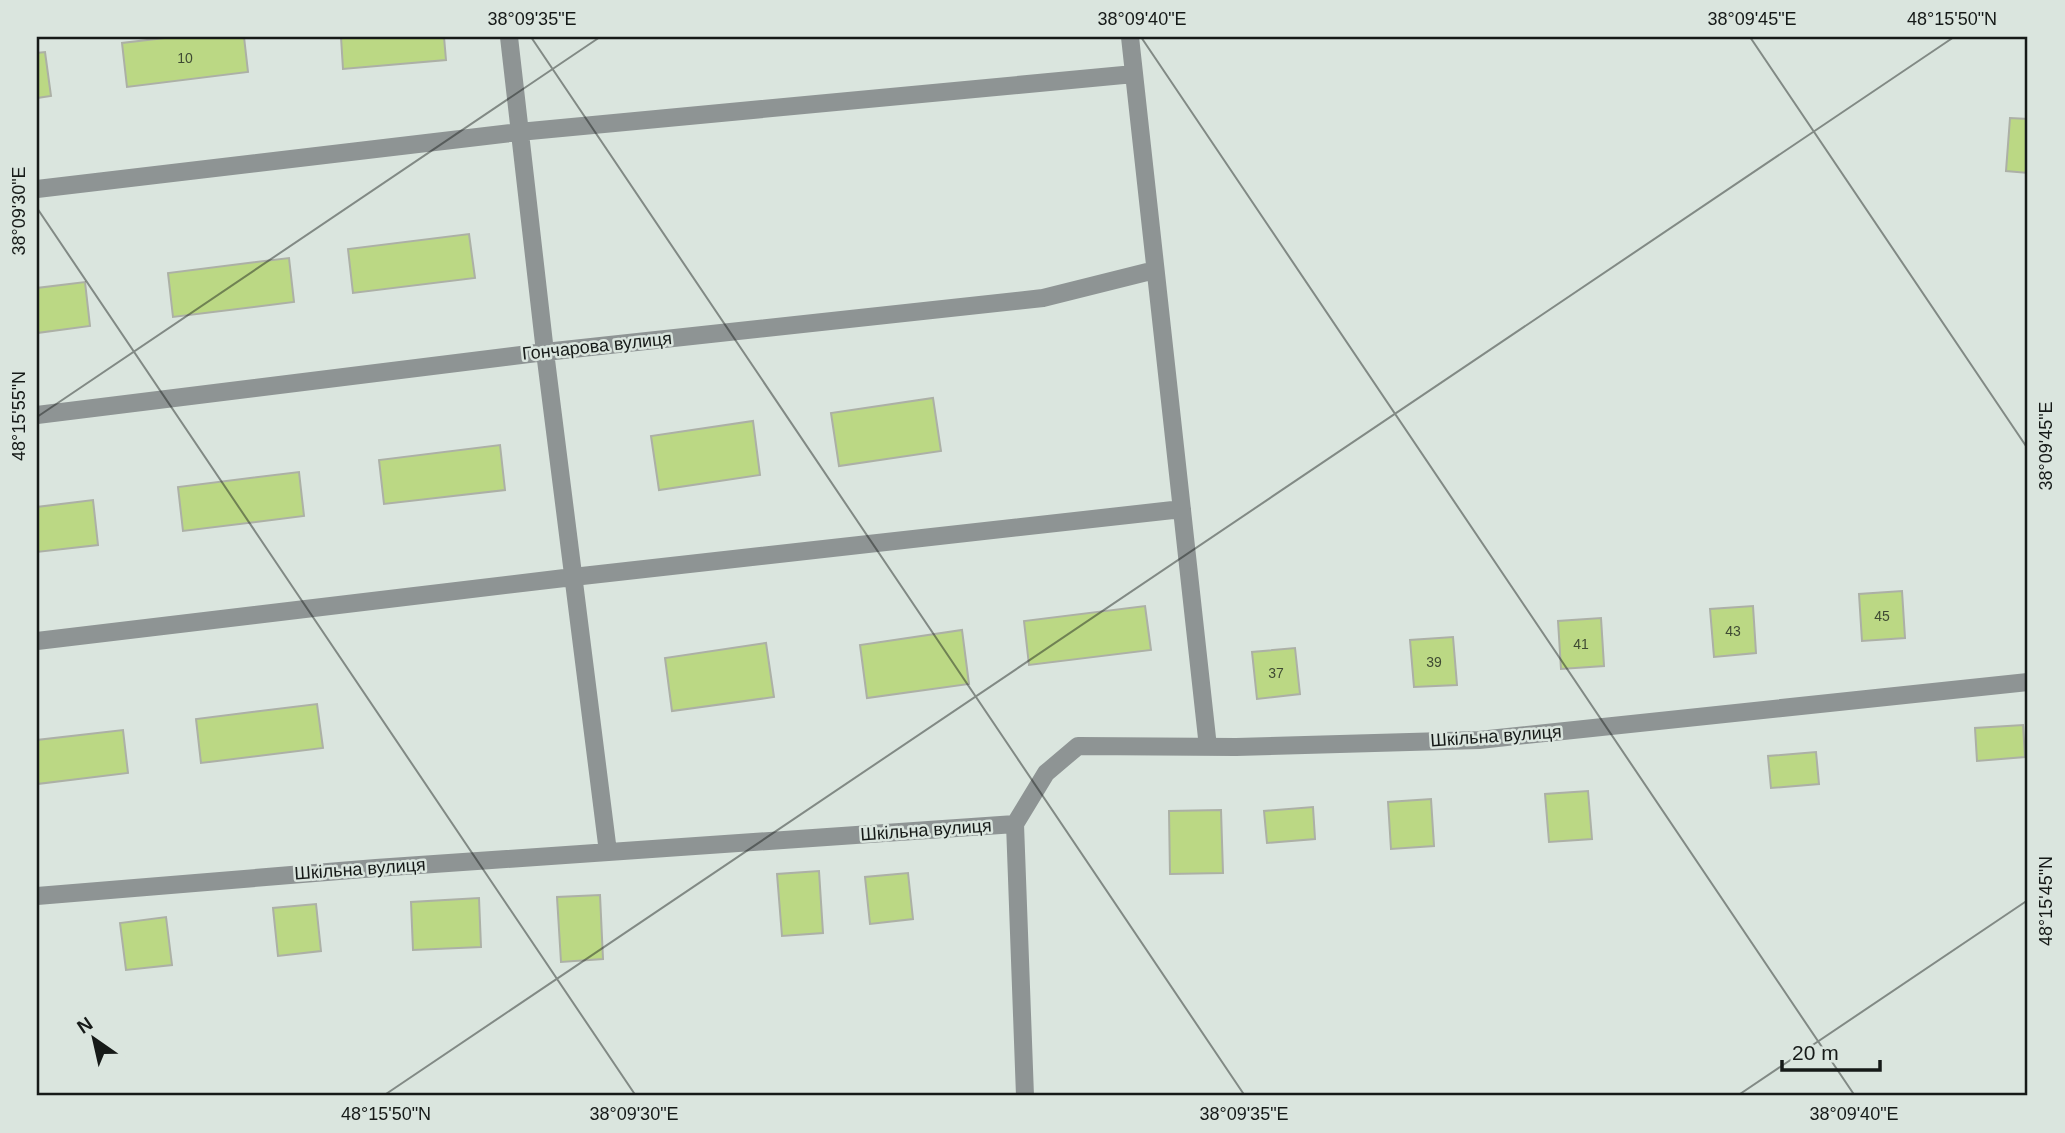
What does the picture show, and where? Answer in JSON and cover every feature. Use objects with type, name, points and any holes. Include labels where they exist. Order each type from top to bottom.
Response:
[{"type":"street","points":[[509,37],[545,352],[608,852]]},
{"type":"street","points":[[1130,37],[1208,747]]},
{"type":"street","points":[[37,189],[519,132],[1135,74]]},
{"type":"street","name":"Гончарова вулиця","points":[[37,415],[545,352],[1044,298],[1155,270]]},
{"type":"street","points":[[37,640],[1182,509]]},
{"type":"street","name":"Шкільна вулиця","points":[[37,896],[376,868],[1015,824],[1046,773],[1078,747],[1208,747],[1479,740],[2028,682]]},
{"type":"street","points":[[1015,824],[1025,1096]]},
{"type":"building","points":[[173,37],[244,37],[248,72],[127,87],[122,43]]},
{"type":"building","points":[[341,37],[444,37],[446,60],[343,69]]},
{"type":"building","points":[[45,52],[51,96],[37,98],[37,53]]},
{"type":"building","points":[[2010,118],[2028,119],[2028,173],[2006,171]]},
{"type":"building","points":[[469,234],[475,278],[353,293],[348,249]]},
{"type":"building","points":[[289,258],[294,302],[173,317],[168,273]]},
{"type":"building","points":[[85,282],[90,326],[37,333],[37,288]]},
{"type":"building","points":[[933,398],[941,451],[839,466],[831,413]]},
{"type":"building","points":[[753,421],[760,475],[659,490],[651,436]]},
{"type":"building","points":[[500,445],[505,490],[384,504],[379,460]]},
{"type":"building","points":[[299,472],[304,516],[183,531],[178,487]]},
{"type":"building","points":[[93,500],[98,545],[37,552],[37,507]]},
{"type":"building","points":[[1902,591],[1905,638],[1862,641],[1859,594]]},
{"type":"building","points":[[1145,606],[1151,650],[1029,665],[1024,621]]},
{"type":"building","points":[[1753,606],[1756,653],[1714,657],[1710,609]]},
{"type":"building","points":[[1601,618],[1604,666],[1561,669],[1558,621]]},
{"type":"building","points":[[962,630],[969,684],[867,698],[860,645]]},
{"type":"building","points":[[1453,637],[1457,685],[1414,687],[1410,640]]},
{"type":"building","points":[[766,643],[774,697],[672,711],[665,658]]},
{"type":"building","points":[[1295,648],[1300,694],[1257,699],[1252,652]]},
{"type":"building","points":[[317,704],[323,748],[201,763],[196,719]]},
{"type":"building","points":[[2023,725],[2025,757],[1977,761],[1975,728]]},
{"type":"building","points":[[123,730],[128,773],[37,784],[37,740]]},
{"type":"building","points":[[1816,752],[1819,784],[1771,788],[1768,756]]},
{"type":"building","points":[[1588,791],[1592,839],[1549,842],[1545,794]]},
{"type":"building","points":[[1431,799],[1434,846],[1391,849],[1388,802]]},
{"type":"building","points":[[1313,807],[1315,839],[1267,843],[1264,811]]},
{"type":"building","points":[[1221,810],[1223,873],[1170,874],[1169,811]]},
{"type":"building","points":[[819,871],[823,933],[782,936],[777,874]]},
{"type":"building","points":[[908,873],[913,919],[870,924],[865,877]]},
{"type":"building","points":[[600,895],[603,959],[561,962],[557,897]]},
{"type":"building","points":[[479,898],[481,947],[413,950],[411,902]]},
{"type":"building","points":[[316,904],[321,951],[278,956],[273,908]]},
{"type":"building","points":[[166,917],[172,965],[126,970],[120,923]]}]
